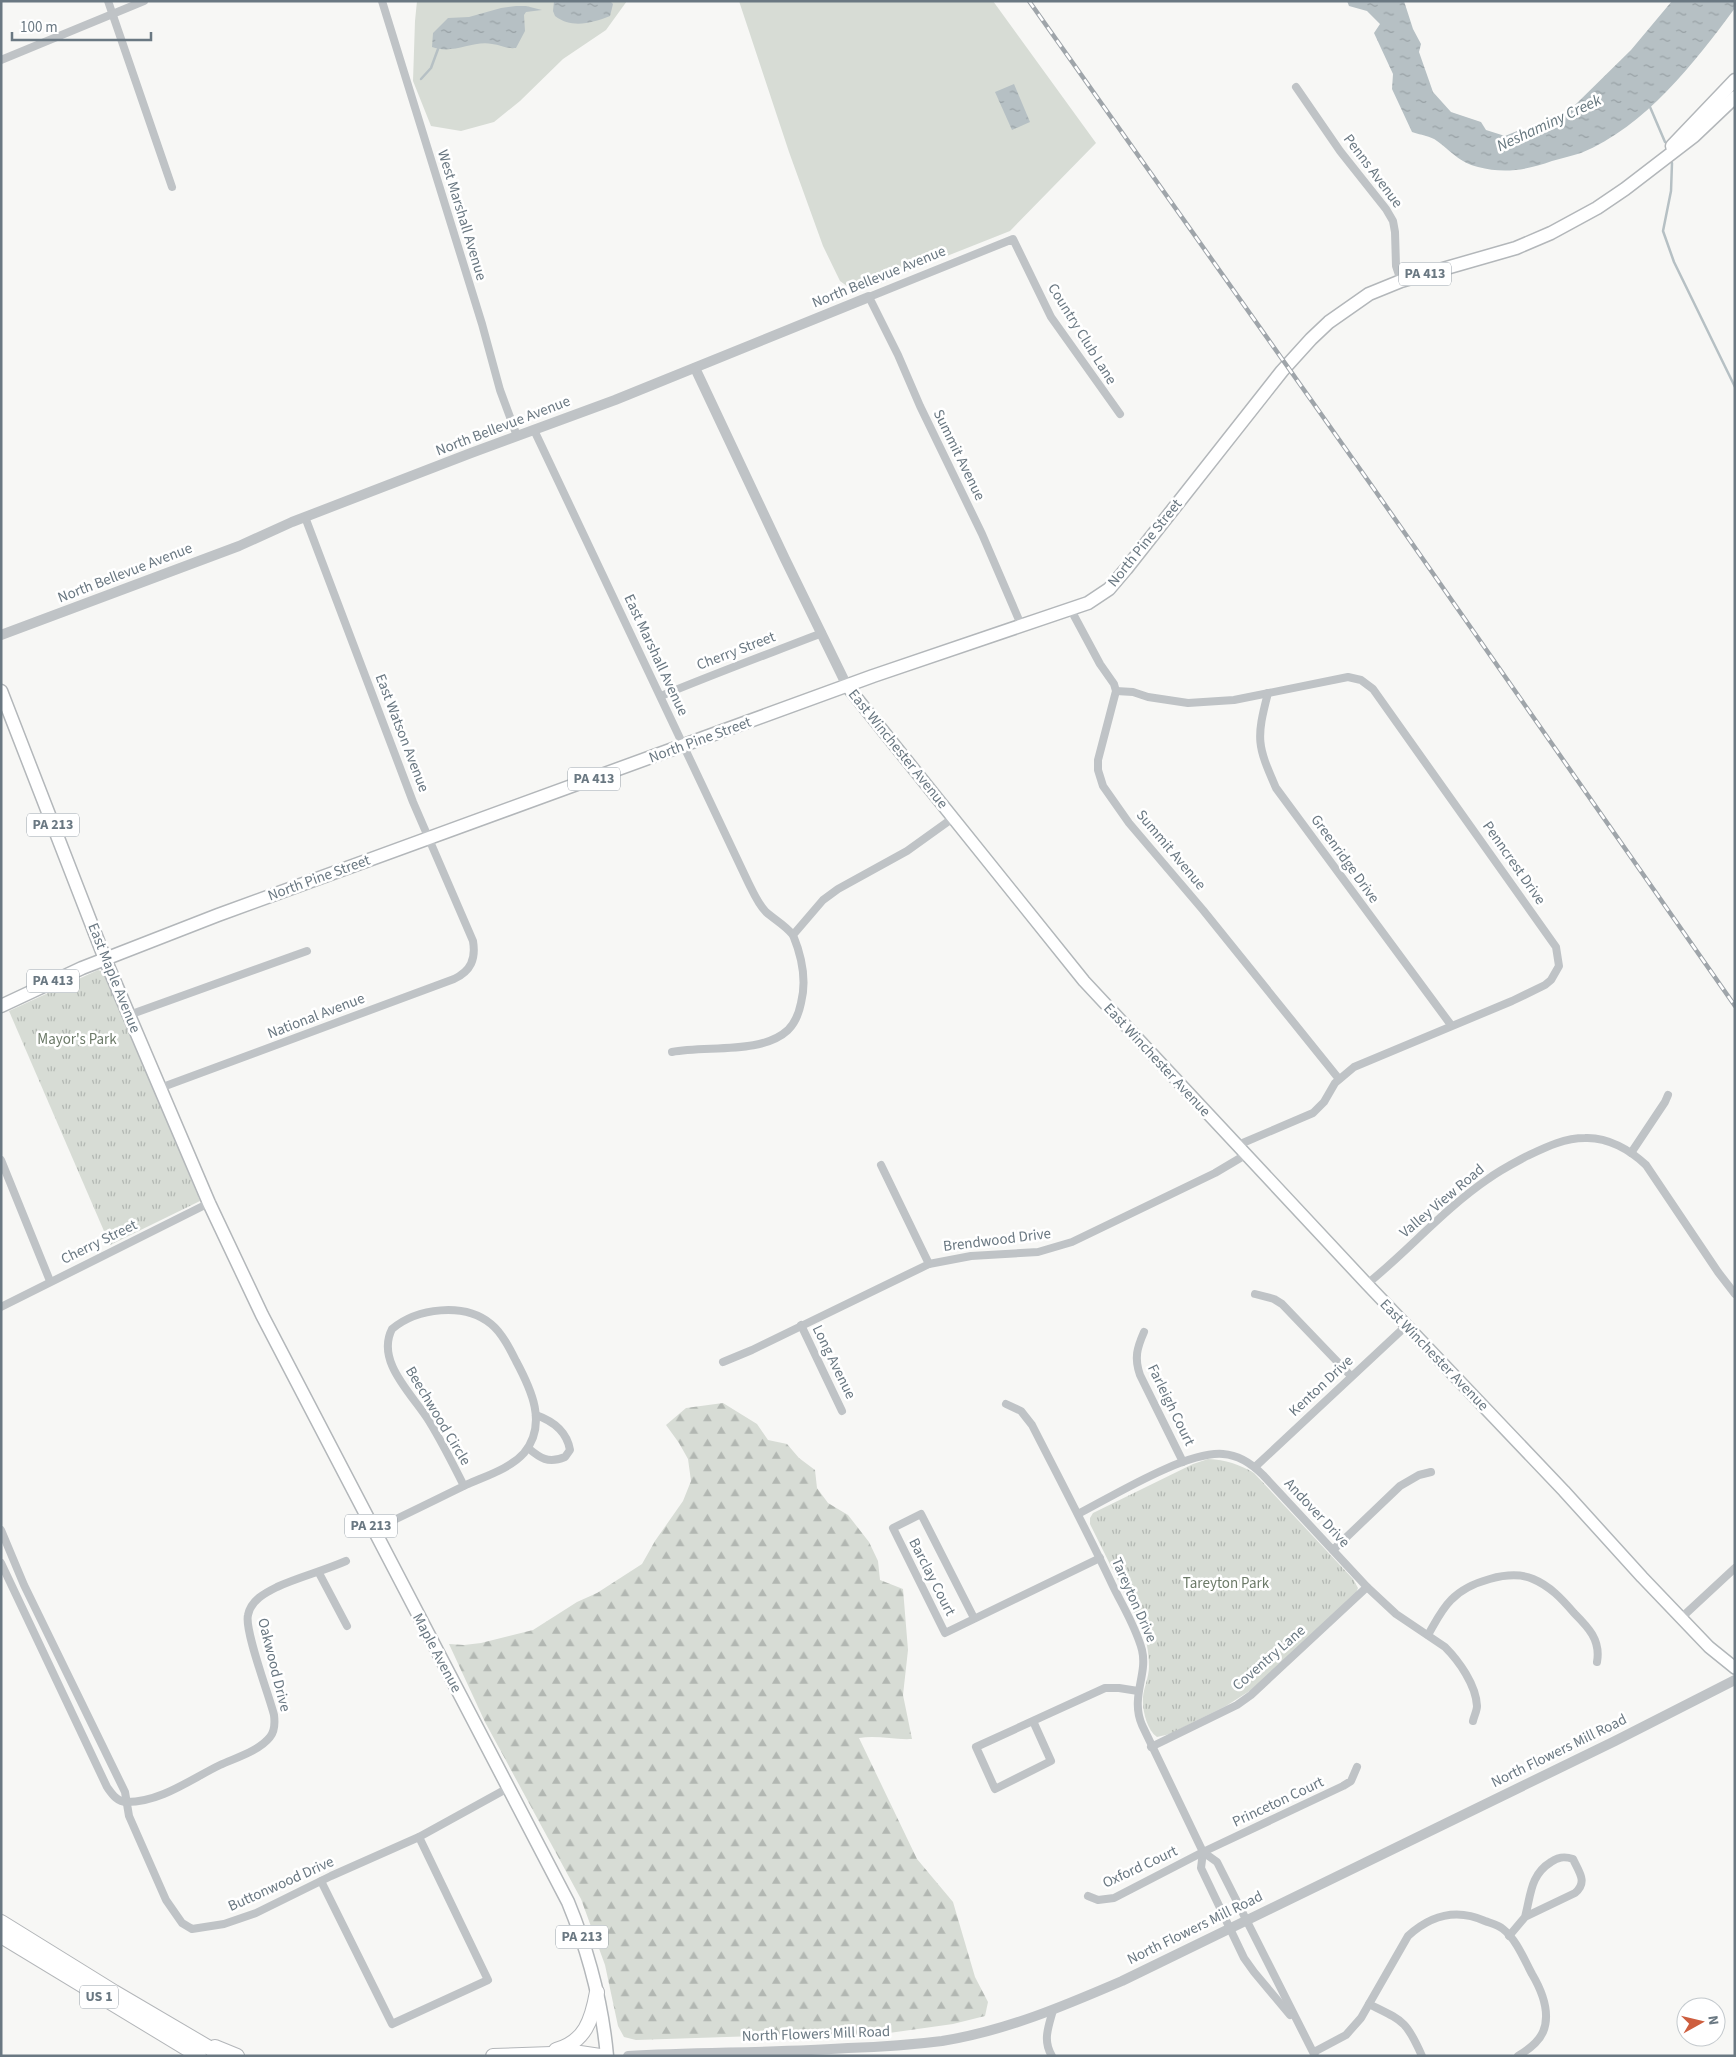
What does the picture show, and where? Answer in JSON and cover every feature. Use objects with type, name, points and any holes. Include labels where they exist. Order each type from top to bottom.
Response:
[{"type":"highway","name":"US 1","points":[[1,1922],[223,2056]]},
{"type":"highway","name":"US 1","points":[[1,1936],[199,2056]]},
{"type":"highway","points":[[543,2053],[568,2046],[583,2034],[594,2013],[597,1992]]},
{"type":"highway","points":[[190,2037],[238,2056]]},
{"type":"highway","points":[[493,2056],[543,2053],[580,2053],[600,2056]]},
{"type":"main road","name":"PA 413","points":[[1656,164],[1735,80]]},
{"type":"main road","name":"PA 413","points":[[1401,281],[1492,256],[1551,233],[1597,208],[1625,190],[1694,136],[1735,97]]},
{"type":"main road","name":"North Pine Street","points":[[105,958],[847,686],[1088,603],[1108,589],[1126,569],[1310,338],[1364,297],[1401,281]]},
{"type":"main road","name":"East Winchester Avenue","points":[[847,686],[1084,981],[1681,1618],[1709,1647],[1735,1668]]},
{"type":"main road","name":"East Maple Avenue","points":[[1,691],[128,1015],[209,1203],[237,1261]]},
{"type":"main road","name":"PA 413","points":[[1,1006],[105,958]]},
{"type":"main road","name":"Maple Avenue","points":[[237,1261],[262,1315],[373,1530],[568,1902],[586,1948],[597,1992],[607,2056]]},
{"type":"street","points":[[108,1],[172,187]]},
{"type":"street","points":[[1,60],[144,1]]},
{"type":"street","name":"West Marshall Avenue","points":[[382,1],[482,324],[500,390],[517,436]]},
{"type":"street","name":"Penns Avenue","points":[[1296,87],[1340,151],[1386,209],[1393,221],[1396,266],[1401,281]]},
{"type":"street","name":"North Bellevue Avenue","points":[[1,635],[238,546],[305,517],[695,368],[1013,239]]},
{"type":"street","name":"Country Club Lane","points":[[1013,239],[1051,317],[1103,394],[1120,414]]},
{"type":"street","name":"Summit Avenue","points":[[869,297],[898,354],[920,406],[982,534],[1022,627]]},
{"type":"street","name":"East Winchester Avenue","points":[[695,368],[847,686]]},
{"type":"street","name":"East Marshall Avenue","points":[[534,430],[760,905],[793,935]]},
{"type":"street","name":"East Watson Avenue","points":[[305,517],[429,839],[473,941],[474,958]]},
{"type":"street","points":[[1072,610],[1116,690]]},
{"type":"street","name":"Cherry Street","points":[[661,696],[822,632]]},
{"type":"street","name":"Penncrest Drive","points":[[1116,690],[1188,703],[1234,700],[1339,678],[1355,678],[1368,684],[1505,873],[1556,947],[1559,966],[1551,980],[1545,985],[1512,1002],[1354,1067],[1339,1079],[1324,1102],[1313,1113],[1238,1145]]},
{"type":"street","name":"Summit Avenue","points":[[1116,690],[1098,760],[1098,770],[1103,786],[1129,823],[1170,870],[1339,1079]]},
{"type":"street","name":"Greenridge Drive","points":[[1268,693],[1260,723],[1260,745],[1276,788],[1451,1026]]},
{"type":"street","points":[[672,1052],[690,1048],[751,1046],[765,1043],[787,1031],[799,1010],[803,996],[804,980],[802,965],[793,935],[823,900],[838,889],[907,852],[953,818]]},
{"type":"street","points":[[128,1015],[307,951]]},
{"type":"street","name":"National Avenue","points":[[160,1088],[454,979],[471,966],[474,958]]},
{"type":"street","points":[[1631,1153],[1668,1095]]},
{"type":"street","name":"Valley View Road","points":[[1367,1284],[1458,1202],[1486,1180],[1545,1147],[1571,1139],[1593,1138],[1617,1145],[1646,1165],[1735,1294]]},
{"type":"street","name":"Brendwood Drive","points":[[723,1362],[929,1264],[971,1256],[1038,1252],[1072,1242],[1198,1181],[1247,1154]]},
{"type":"street","points":[[1,1160],[50,1281]]},
{"type":"street","points":[[881,1165],[929,1264]]},
{"type":"street","name":"Cherry Street","points":[[1,1307],[209,1203]]},
{"type":"street","points":[[1255,1294],[1274,1299],[1282,1304],[1351,1376]]},
{"type":"street","name":"Beechwood Circle","points":[[464,1486],[428,1420],[398,1378],[387,1346],[392,1329],[407,1320],[436,1311],[458,1310],[482,1318],[492,1324],[512,1352],[529,1385],[536,1415]]},
{"type":"street","name":"Long Avenue","points":[[800,1325],[842,1411]]},
{"type":"street","name":"Kenton Drive","points":[[1255,1468],[1406,1326]]},
{"type":"street","name":"Farleigh Court","points":[[1144,1332],[1138,1345],[1136,1363],[1140,1375],[1183,1462]]},
{"type":"street","name":"Tareyton Drive","points":[[1006,1404],[1021,1412],[1032,1424],[1100,1558],[1142,1651],[1143,1667],[1138,1691],[1140,1721],[1203,1852],[1217,1862],[1298,2024]]},
{"type":"street","points":[[373,1530],[516,1460],[528,1448],[532,1438],[536,1415],[546,1418],[557,1427],[568,1441],[570,1450],[565,1457],[548,1460],[542,1459],[528,1448]]},
{"type":"street","name":"Andover Drive","points":[[1078,1514],[1183,1462],[1209,1454],[1224,1454],[1242,1460],[1255,1468],[1367,1587],[1396,1614],[1428,1635],[1451,1654],[1471,1686],[1477,1707],[1473,1721]]},
{"type":"street","points":[[1333,1550],[1400,1486],[1418,1475],[1431,1472]]},
{"type":"street","name":"Barclay Court","points":[[974,1618],[921,1514],[893,1528],[945,1633],[1100,1558]]},
{"type":"street","name":"Buttonwood Drive","points":[[1,1530],[24,1585],[125,1792],[129,1816],[166,1900],[186,1927],[198,1928],[242,1918],[419,1838],[508,1788]]},
{"type":"street","name":"Oakwood Drive","points":[[126,1802],[147,1799],[175,1789],[257,1747],[271,1736],[275,1722],[274,1715],[254,1649],[247,1620],[248,1613],[253,1603],[260,1596],[275,1588],[346,1562]]},
{"type":"street","points":[[1,1563],[107,1787],[115,1798],[126,1802]]},
{"type":"street","points":[[1681,1618],[1735,1568]]},
{"type":"street","points":[[319,1573],[347,1626]]},
{"type":"street","points":[[1428,1635],[1445,1606],[1460,1592],[1498,1577],[1524,1577],[1534,1579],[1548,1587],[1581,1620],[1597,1641],[1597,1662]]},
{"type":"street","name":"Coventry Lane","points":[[1152,1747],[1229,1708],[1251,1694],[1367,1587]]},
{"type":"street","name":"North Flowers Mill Road","points":[[628,2056],[823,2050],[927,2042],[975,2034],[1017,2023],[1122,1981],[1735,1680]]},
{"type":"street","points":[[1033,1721],[1051,1761],[995,1789],[976,1747],[1105,1688],[1138,1691]]},
{"type":"street","name":"Princeton Court","points":[[1203,1852],[1343,1786],[1351,1781],[1357,1767]]},
{"type":"street","points":[[321,1881],[392,2024],[488,1980],[419,1838]]},
{"type":"street","name":"Tareyton Drive","points":[[1203,1852],[1201,1868],[1229,1928],[1254,1972],[1298,2024]]},
{"type":"street","name":"Oxford Court","points":[[1088,1896],[1098,1900],[1114,1898],[1203,1852]]},
{"type":"street","points":[[1509,1936],[1525,1918],[1575,1893],[1580,1888],[1582,1878],[1573,1859],[1557,1858],[1541,1868],[1534,1883],[1525,1918]]},
{"type":"street","points":[[1298,2024],[1314,2054],[1346,2034],[1362,2018],[1408,1936],[1419,1926],[1438,1916],[1455,1913],[1478,1918],[1502,1929],[1517,1945],[1536,1981],[1546,2006],[1543,2033],[1529,2049],[1518,2056]]},
{"type":"street","points":[[1369,2004],[1399,2019],[1410,2030],[1422,2056]]},
{"type":"street","points":[[1052,2056],[1046,2043],[1046,2035],[1053,2010]]},
{"type":"green space","points":[[417,1],[627,1],[606,30],[563,59],[520,101],[494,122],[461,131],[431,126],[413,81]]},
{"type":"green space","points":[[739,1],[993,1],[1096,143],[1010,231],[862,291],[851,289],[840,281],[823,246],[789,152]]},
{"type":"green space","name":"Mayor's Park","points":[[98,970],[106,973],[200,1201],[110,1245],[9,1011]]},
{"type":"green space","points":[[723,1403],[757,1424],[768,1440],[787,1444],[799,1458],[815,1470],[817,1488],[828,1503],[848,1515],[869,1542],[878,1561],[880,1580],[903,1589],[908,1650],[903,1695],[912,1739],[859,1738],[917,1859],[953,1902],[975,1977],[988,2002],[985,2016],[953,2024],[889,2033],[838,2036],[791,2035],[636,2040],[624,2037],[618,2026],[605,1965],[581,1899],[485,1722],[449,1644],[481,1643],[533,1630],[642,1564],[655,1541],[683,1501],[691,1481],[688,1459],[666,1425],[686,1408]]},
{"type":"green space","name":"Tareyton Park","points":[[1208,1459],[1232,1463],[1254,1473],[1353,1579],[1358,1588],[1356,1593],[1251,1690],[1226,1706],[1170,1734],[1157,1737],[1150,1730],[1143,1708],[1143,1697],[1149,1666],[1145,1635],[1090,1524],[1090,1518],[1093,1513],[1193,1464]]},
{"type":"water","points":[[554,1],[610,1],[613,4],[610,16],[589,23],[575,24],[555,16],[553,11]]},
{"type":"water","name":"Neshaminy Creek","points":[[1347,1],[1404,1],[1413,29],[1421,44],[1419,52],[1433,92],[1451,112],[1481,122],[1486,130],[1505,136],[1517,131],[1540,127],[1574,106],[1631,50],[1672,1],[1735,1],[1735,8],[1686,71],[1647,110],[1626,127],[1604,142],[1581,153],[1534,167],[1506,171],[1471,165],[1435,139],[1412,132],[1392,89],[1393,74],[1374,33],[1380,24],[1367,11],[1349,6]]},
{"type":"water","points":[[516,6],[526,6],[542,10],[526,12],[524,15],[525,31],[516,48],[485,43],[455,49],[432,47],[433,33],[448,18],[469,17]]},
{"type":"water","points":[[1014,84],[1030,122],[1012,130],[995,92]]},
{"type":"waterway","points":[[421,79],[431,68],[438,49]]},
{"type":"waterway","points":[[1650,107],[1665,142]]},
{"type":"waterway","points":[[1672,163],[1671,191],[1663,231],[1674,262],[1735,387]]},
{"type":"railway","points":[[1029,1],[1374,489],[1735,1006]]}]
